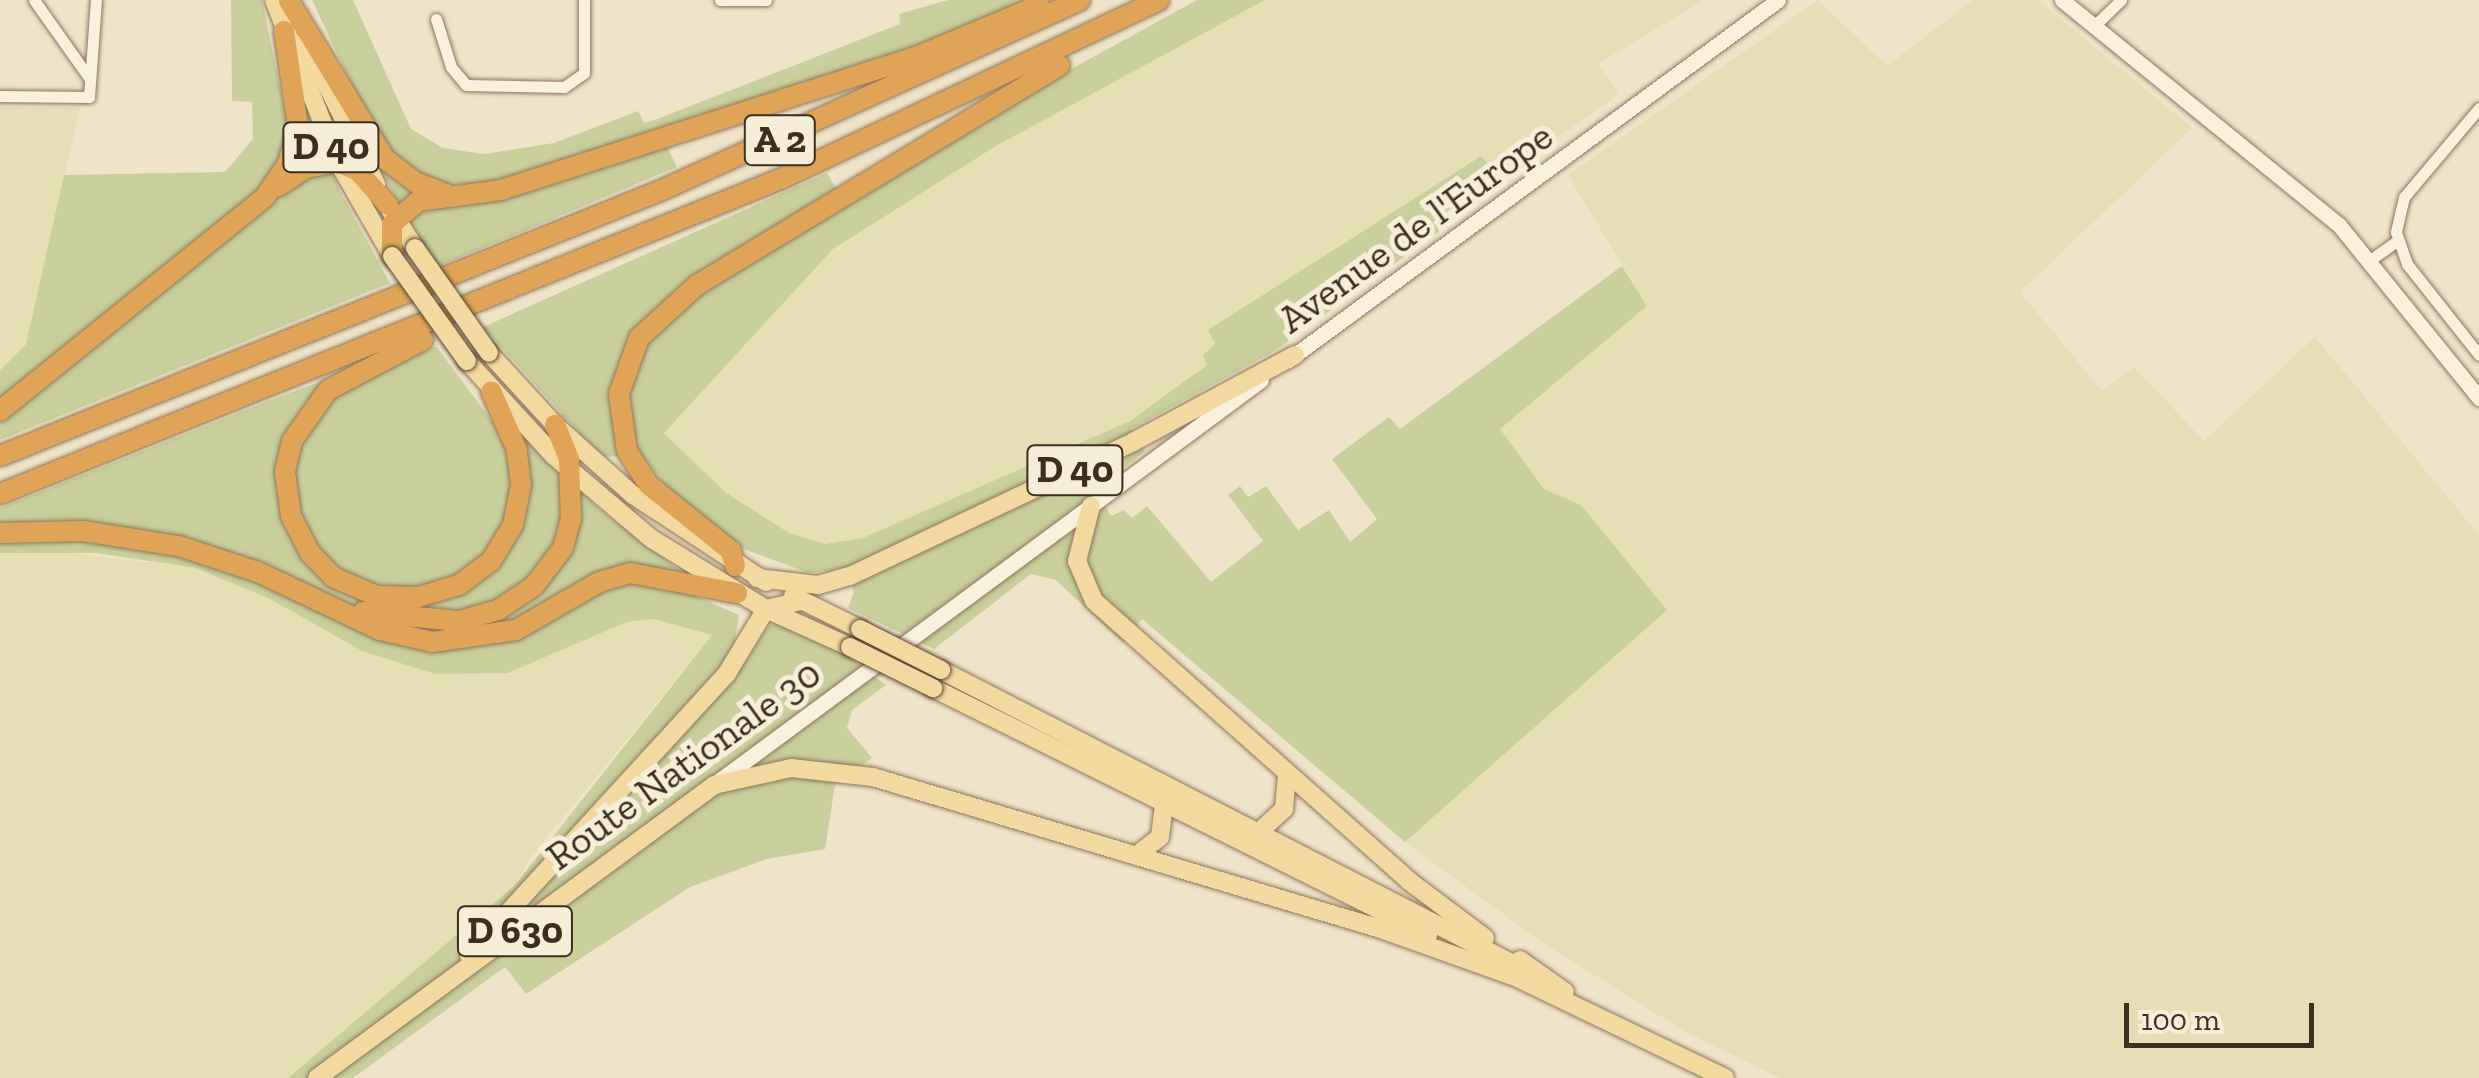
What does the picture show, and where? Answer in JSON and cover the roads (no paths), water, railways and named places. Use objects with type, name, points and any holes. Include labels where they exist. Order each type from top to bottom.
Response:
[{"type":"highway","points":[[289,0],[385,158],[424,186],[459,195]]},
{"type":"highway","points":[[391,211],[418,201],[501,190],[902,62],[1052,0]]},
{"type":"highway","name":"A 2","points":[[0,456],[662,190],[1080,0]]},
{"type":"highway","name":"A 2","points":[[0,494],[596,257],[897,128],[1160,0]]},
{"type":"highway","points":[[735,566],[731,551],[649,485],[624,444],[620,387],[644,330],[697,285],[927,140],[1172,0]]},
{"type":"highway","points":[[264,197],[292,154],[298,127],[284,31]]},
{"type":"highway","points":[[0,411],[264,197],[306,168],[338,162],[358,172],[391,211],[388,237],[392,256]]},
{"type":"highway","points":[[491,391],[517,450],[521,485],[513,525],[492,561],[450,590],[408,598],[353,588],[325,570],[299,535],[286,492],[288,451],[314,404],[366,365],[596,257]]},
{"type":"highway","points":[[0,533],[83,531],[154,540],[397,619],[446,622],[488,614],[526,592],[556,559],[572,519],[570,470],[555,426]]},
{"type":"highway","points":[[286,584],[380,630],[442,642],[516,630],[621,575],[648,572],[738,593]]},
{"type":"main road","name":"D 40","points":[[274,0],[338,162],[392,256],[491,391],[570,470],[664,548],[766,609],[933,688],[1166,808],[1725,1078]]},
{"type":"main road","name":"D 40","points":[[289,0],[331,100],[391,211],[489,353],[555,426],[648,507],[757,578],[1264,832],[1617,1023]]},
{"type":"main road","name":"Avenue de l'Europe","points":[[1091,506],[1778,0]]},
{"type":"main road","points":[[2062,0],[2301,191],[2370,260],[2479,398]]},
{"type":"main road","name":"D 40","points":[[757,578],[818,585],[850,576],[1133,442],[1295,355]]},
{"type":"main road","points":[[1091,506],[1078,561],[1094,601],[1434,902],[1564,992]]},
{"type":"main road","name":"Route Nationale 30","points":[[316,1078],[1091,506]]},
{"type":"main road","points":[[850,576],[833,594],[830,614],[850,647]]},
{"type":"main road","points":[[442,986],[726,674],[766,609],[802,600]]},
{"type":"main road","name":"D 40","points":[[714,785],[780,769],[848,771],[1137,856],[1512,976]]},
{"type":"main road","name":"D 40","points":[[1136,770],[1160,787],[1166,808]]},
{"type":"main road","points":[[1233,840],[1264,832],[1284,809],[1287,775]]},
{"type":"main road","points":[[1137,856],[1160,837],[1166,808]]},
{"type":"street","points":[[34,0],[90,79]]},
{"type":"street","points":[[0,96],[89,96],[96,0]]},
{"type":"street","points":[[436,19],[450,67],[466,84],[564,87],[584,72],[584,0]]},
{"type":"street","points":[[720,0],[766,0]]},
{"type":"street","points":[[2092,27],[2121,0]]},
{"type":"street","points":[[2479,108],[2408,191],[2397,218],[2397,241],[2407,264],[2479,355]]},
{"type":"street","points":[[2462,129],[2479,124]]},
{"type":"street","points":[[2370,260],[2397,241]]}]
